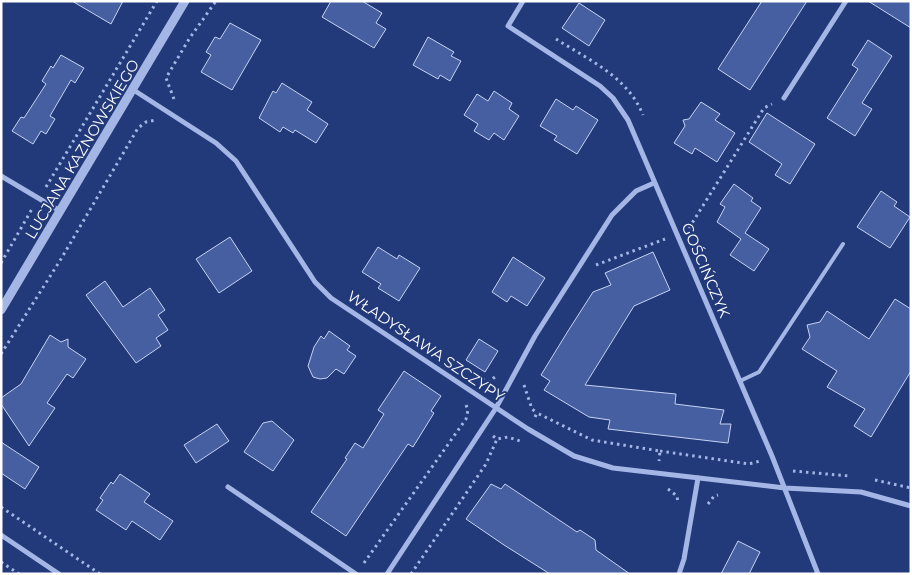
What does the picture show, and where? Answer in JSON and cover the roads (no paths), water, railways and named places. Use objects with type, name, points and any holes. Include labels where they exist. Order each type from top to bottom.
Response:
[{"type":"street","name":"LUCJANA KAZNOWSKIEGO","points":[[1,310],[185,1]]},
{"type":"street","name":"GOŚCIŃCZYK","points":[[524,1],[508,26],[600,86],[613,98],[628,120],[772,456],[818,574]]},
{"type":"street","points":[[784,98],[846,1]]},
{"type":"street","name":"WŁADYSŁAWA SZCZYPY","points":[[132,89],[216,142],[236,162],[315,282],[332,298],[496,408],[574,456],[613,468],[785,488],[861,492],[911,506]]},
{"type":"street","points":[[1,176],[61,211]]},
{"type":"street","points":[[387,574],[496,408],[535,336],[612,215],[636,192],[654,183]]},
{"type":"street","points":[[679,574],[694,508],[698,478]]},
{"type":"street","points":[[228,487],[356,574]]},
{"type":"street","points":[[1,535],[59,574]]},
{"type":"lane","points":[[740,381],[759,372],[842,244]]}]
